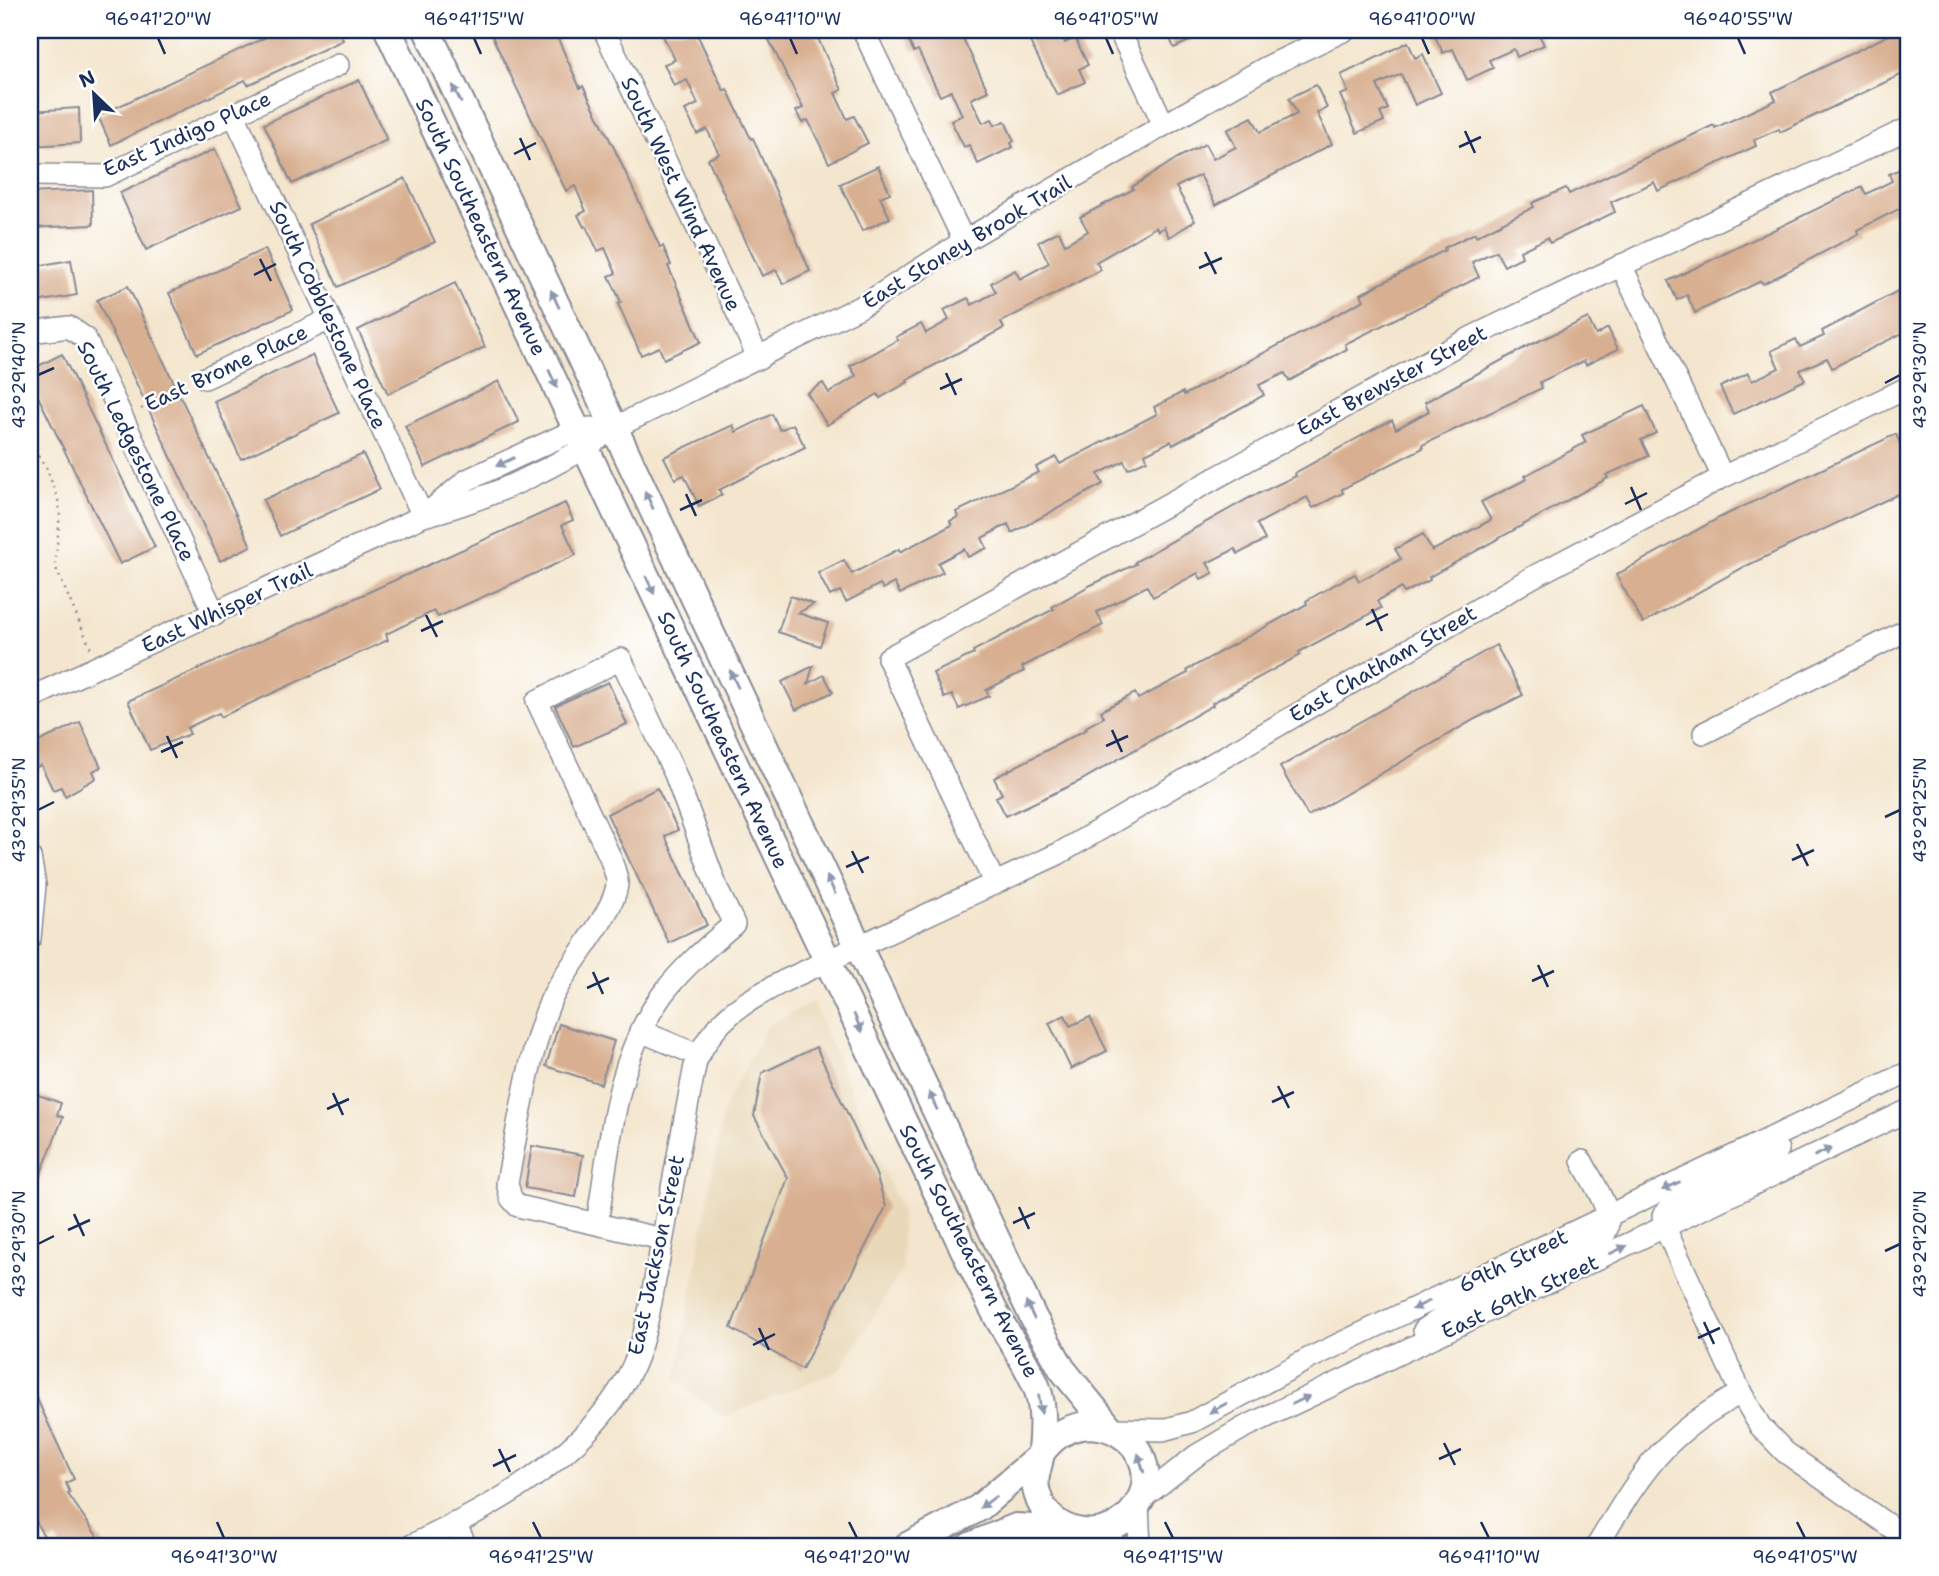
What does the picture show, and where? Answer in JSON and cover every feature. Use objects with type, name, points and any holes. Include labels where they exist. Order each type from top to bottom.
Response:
[{"type":"main road","name":"South Southeastern Avenue","points":[[387,30],[979,1279],[1036,1385],[1042,1405],[1040,1455]]},
{"type":"main road","name":"South Southeastern Avenue","points":[[427,30],[1033,1317],[1062,1369],[1111,1428]]},
{"type":"main road","points":[[907,1546],[979,1508],[1040,1455],[1059,1433],[1070,1427],[1096,1424],[1111,1428],[1132,1444],[1143,1465],[1145,1477],[1139,1503],[1130,1516],[1108,1530],[1075,1536],[1016,1527],[970,1546]]},
{"type":"main road","points":[[1040,1455],[1035,1479],[1041,1504],[1058,1524],[1075,1536]]},
{"type":"street","name":"South West Wind Avenue","points":[[604,30],[759,359]]},
{"type":"street","points":[[863,30],[964,242]]},
{"type":"street","points":[[1119,30],[1164,125]]},
{"type":"street","name":"East Stoney Brook Trail","points":[[615,427],[759,359],[862,306],[964,242],[1164,125],[1267,67],[1345,30]]},
{"type":"street","name":"East Indigo Place","points":[[30,175],[105,176],[338,65]]},
{"type":"street","name":"South Cobblestone Place","points":[[233,115],[423,516]]},
{"type":"street","name":"East Brewster Street","points":[[995,884],[888,658],[1474,336],[1909,128]]},
{"type":"street","points":[[1621,265],[1723,477]]},
{"type":"street","name":"East Brome Place","points":[[205,378],[330,319]]},
{"type":"street","name":"South Ledgestone Place","points":[[30,332],[69,327],[85,338],[215,615]]},
{"type":"street","name":"East Chatham Street","points":[[860,947],[1088,837],[1531,578],[1723,477],[1909,387]]},
{"type":"street","name":"East Whisper Trail","points":[[30,698],[215,615],[423,516],[467,480],[615,427]]},
{"type":"street","points":[[1703,733],[1909,629]]},
{"type":"street","points":[[597,1224],[619,1084],[640,1031],[662,996],[688,964],[734,924],[718,891],[675,774],[621,659],[537,701],[610,857],[617,882],[612,904],[586,939],[550,1000],[534,1048],[507,1184],[511,1198],[518,1206],[662,1239]]},
{"type":"street","points":[[30,857],[35,885],[30,938]]},
{"type":"street","name":"East Jackson Street","points":[[410,1546],[552,1464],[585,1434],[612,1402],[640,1347],[698,1055],[706,1037],[742,1004],[860,947]]},
{"type":"street","points":[[640,1031],[698,1055]]},
{"type":"street","name":"69th Street","points":[[1111,1428],[1163,1430],[1192,1422],[1311,1358],[1909,1072]]},
{"type":"street","points":[[1854,1098],[1833,1119],[1806,1137],[1675,1202],[1663,1216],[1665,1228],[1741,1393],[1760,1426],[1785,1452],[1909,1540]]},
{"type":"street","name":"East 69th Street","points":[[1139,1503],[1216,1443],[1909,1110]]},
{"type":"street","points":[[1390,1358],[1452,1311],[1598,1238],[1609,1228],[1608,1215],[1582,1161]]},
{"type":"street","points":[[1597,1546],[1643,1471],[1677,1434],[1710,1410],[1741,1393]]},
{"type":"street","points":[[1139,1503],[1140,1546]]},
{"type":"street","points":[[455,1522],[466,1546]]},
{"type":"path","name":"East Brome Place","points":[[122,417],[205,378]]},
{"type":"path","points":[[30,444],[47,469],[58,500],[60,513],[55,566],[98,666]]},
{"type":"shaded area","points":[[813,1002],[901,1211],[903,1269],[840,1370],[722,1418],[676,1380],[724,1108],[767,1026]]},
{"type":"water","points":[[30,473],[36,510],[34,571],[30,575]]},
{"type":"building","points":[[281,30],[339,30],[343,40],[248,85],[245,80],[111,145],[98,116]]},
{"type":"building","points":[[489,30],[554,30],[580,88],[583,86],[615,150],[660,247],[663,246],[671,265],[668,266],[701,342],[664,359],[659,347],[641,355],[618,304],[621,302],[609,276],[616,273],[605,248],[598,251],[586,226],[584,227],[578,215],[586,211],[575,186],[566,191]]},
{"type":"building","points":[[660,30],[695,30],[724,91],[727,89],[751,139],[753,138],[810,271],[783,284],[776,270],[762,276],[708,159],[719,154],[707,129],[697,134],[685,110],[698,104],[687,80],[674,86],[664,64],[675,60]]},
{"type":"building","points":[[764,30],[799,30],[802,35],[814,30],[842,90],[835,93],[847,119],[854,116],[868,143],[829,163],[808,120],[802,123],[796,111],[803,108]]},
{"type":"building","points":[[903,30],[959,30],[988,91],[971,99],[983,123],[992,119],[995,125],[1005,121],[1014,141],[1011,143],[1013,147],[978,164],[969,145],[964,147],[951,121],[962,115],[951,91],[940,96],[918,50],[914,52]]},
{"type":"building","points":[[1024,30],[1059,30],[1065,43],[1075,38],[1088,65],[1079,69],[1085,82],[1057,95]]},
{"type":"building","points":[[1166,30],[1213,30],[1174,48]]},
{"type":"building","points":[[1432,30],[1537,30],[1544,45],[1517,57],[1514,49],[1489,60],[1493,68],[1467,80],[1453,49],[1443,53]]},
{"type":"building","points":[[1899,30],[1909,30],[1909,71],[1780,132],[1779,129],[1754,140],[1756,146],[1658,191],[1654,182],[1611,202],[1615,212],[1550,243],[1547,238],[1520,251],[1522,257],[1504,266],[1496,251],[1472,262],[1479,277],[1345,344],[1347,349],[1289,381],[1285,373],[1259,385],[1264,395],[1173,445],[1171,441],[1145,454],[1147,460],[1128,469],[1124,461],[1098,474],[1103,484],[1012,533],[1008,524],[982,538],[987,548],[968,557],[964,549],[938,563],[943,572],[924,582],[900,594],[894,583],[883,589],[880,584],[846,602],[840,591],[830,596],[818,573],[844,560],[852,574],[899,549],[900,552],[952,525],[950,521],[958,517],[956,512],[1039,472],[1036,467],[1056,457],[1060,464],[1157,414],[1154,407],[1183,392],[1184,395],[1364,300],[1361,294],[1445,250],[1444,248],[1475,233],[1476,236],[1534,207],[1532,203],[1566,188],[1569,194],[1714,125],[1715,128],[1776,100],[1772,92]]},
{"type":"building","points":[[1408,42],[1415,58],[1423,54],[1441,93],[1415,105],[1401,74],[1377,85],[1388,109],[1380,113],[1384,121],[1357,133],[1340,95],[1348,92],[1341,75]]},
{"type":"building","points":[[359,80],[387,140],[292,184],[264,124]]},
{"type":"building","points":[[1316,85],[1327,108],[1317,113],[1332,144],[1216,205],[1200,175],[1176,187],[1195,221],[1169,237],[1164,227],[1158,231],[1156,227],[1096,262],[1101,270],[1001,322],[1004,328],[907,380],[908,382],[880,398],[878,394],[827,425],[807,393],[823,383],[829,393],[856,376],[850,366],[898,340],[896,337],[921,324],[926,333],[949,320],[944,310],[968,298],[972,305],[996,292],[991,283],[1015,270],[1020,279],[1049,263],[1038,242],[1059,231],[1065,244],[1088,231],[1080,217],[1134,189],[1132,187],[1179,157],[1205,144],[1213,159],[1236,147],[1227,130],[1252,117],[1260,132],[1297,114],[1289,98]]},
{"type":"building","points":[[79,108],[80,143],[30,146],[30,111]]},
{"type":"building","points":[[215,149],[242,206],[146,250],[120,193]]},
{"type":"building","points":[[1909,165],[1909,204],[1857,230],[1858,234],[1763,284],[1761,281],[1695,313],[1687,295],[1677,300],[1668,281],[1862,187],[1866,194],[1892,181],[1889,174]]},
{"type":"building","points":[[878,166],[890,193],[880,197],[890,218],[862,231],[840,184]]},
{"type":"building","points":[[405,178],[435,242],[338,287],[309,224]]},
{"type":"building","points":[[92,190],[93,225],[30,228],[30,193]]},
{"type":"building","points":[[265,249],[293,310],[197,354],[169,293]]},
{"type":"building","points":[[71,260],[77,295],[30,303],[30,267]]},
{"type":"building","points":[[455,283],[485,347],[388,394],[358,330]]},
{"type":"building","points":[[1909,285],[1909,330],[1832,368],[1827,358],[1800,370],[1805,380],[1733,414],[1720,387],[1748,373],[1752,381],[1779,368],[1771,351],[1796,339],[1800,347],[1824,336],[1822,331]]},
{"type":"building","points":[[128,286],[251,546],[220,561],[97,300]]},
{"type":"building","points":[[1588,318],[1596,335],[1608,328],[1618,349],[1586,365],[1584,361],[1540,382],[1542,388],[1422,445],[1423,448],[1342,489],[1343,493],[1313,508],[1307,497],[1257,524],[1265,540],[1238,554],[1235,549],[1207,563],[1213,573],[1201,579],[1198,573],[1153,597],[1147,586],[1097,612],[1103,625],[1022,667],[1024,671],[986,690],[989,696],[959,709],[952,695],[944,698],[933,673],[974,654],[973,651],[1054,609],[1052,607],[1089,586],[1136,564],[1135,562],[1249,498],[1296,476],[1295,473],[1374,429],[1392,420],[1396,429],[1429,411],[1425,402],[1528,346]]},
{"type":"building","points":[[62,354],[155,547],[120,564],[30,380],[30,370]]},
{"type":"building","points":[[312,355],[339,413],[241,459],[214,401]]},
{"type":"building","points":[[499,381],[519,422],[425,467],[405,426]]},
{"type":"building","points":[[1644,406],[1656,433],[1641,440],[1649,456],[1606,475],[1608,478],[1429,577],[1430,580],[1404,593],[1401,588],[1377,601],[1381,608],[1299,652],[1300,655],[1080,781],[1006,816],[996,797],[1002,794],[994,778],[1087,729],[1086,727],[1104,717],[1101,711],[1135,693],[1138,699],[1188,673],[1187,670],[1307,604],[1306,601],[1343,580],[1355,574],[1359,581],[1401,559],[1395,549],[1423,534],[1432,551],[1491,520],[1481,502],[1527,479],[1525,476],[1586,442],[1582,435]]},
{"type":"building","points":[[772,414],[780,430],[793,424],[805,447],[719,490],[722,495],[699,506],[684,475],[675,479],[664,457],[733,425],[736,432]]},
{"type":"building","points":[[1896,434],[1909,463],[1909,489],[1744,567],[1643,623],[1616,575],[1719,518]]},
{"type":"building","points":[[363,454],[380,489],[280,536],[263,500]]},
{"type":"building","points":[[565,503],[573,520],[562,525],[576,555],[438,617],[434,611],[386,634],[388,640],[221,717],[219,713],[212,716],[187,728],[190,734],[150,750],[128,701]]},
{"type":"building","points":[[790,596],[814,604],[798,613],[828,623],[820,646],[778,632]]},
{"type":"building","points":[[1496,645],[1523,695],[1475,719],[1308,816],[1280,767]]},
{"type":"building","points":[[813,666],[808,684],[824,675],[833,692],[796,710],[782,682]]},
{"type":"building","points":[[608,682],[627,724],[574,747],[555,706]]},
{"type":"building","points":[[80,722],[101,767],[93,771],[96,778],[65,796],[61,787],[53,790],[41,765],[30,770],[30,746]]},
{"type":"building","points":[[657,788],[678,830],[665,836],[707,925],[669,943],[607,814]]},
{"type":"building","points":[[1065,1015],[1070,1026],[1090,1017],[1107,1051],[1071,1069],[1049,1023]]},
{"type":"building","points":[[559,1024],[614,1041],[601,1084],[546,1066]]},
{"type":"building","points":[[816,1047],[876,1174],[886,1207],[802,1369],[731,1328],[788,1178],[754,1116],[762,1073]]},
{"type":"building","points":[[30,1092],[61,1103],[57,1115],[63,1117],[31,1199]]},
{"type":"building","points":[[532,1146],[583,1155],[576,1197],[525,1188]]},
{"type":"building","points":[[30,1384],[74,1479],[66,1483],[70,1493],[68,1494],[104,1546],[60,1546],[56,1539],[49,1543],[39,1528],[30,1505]]}]
